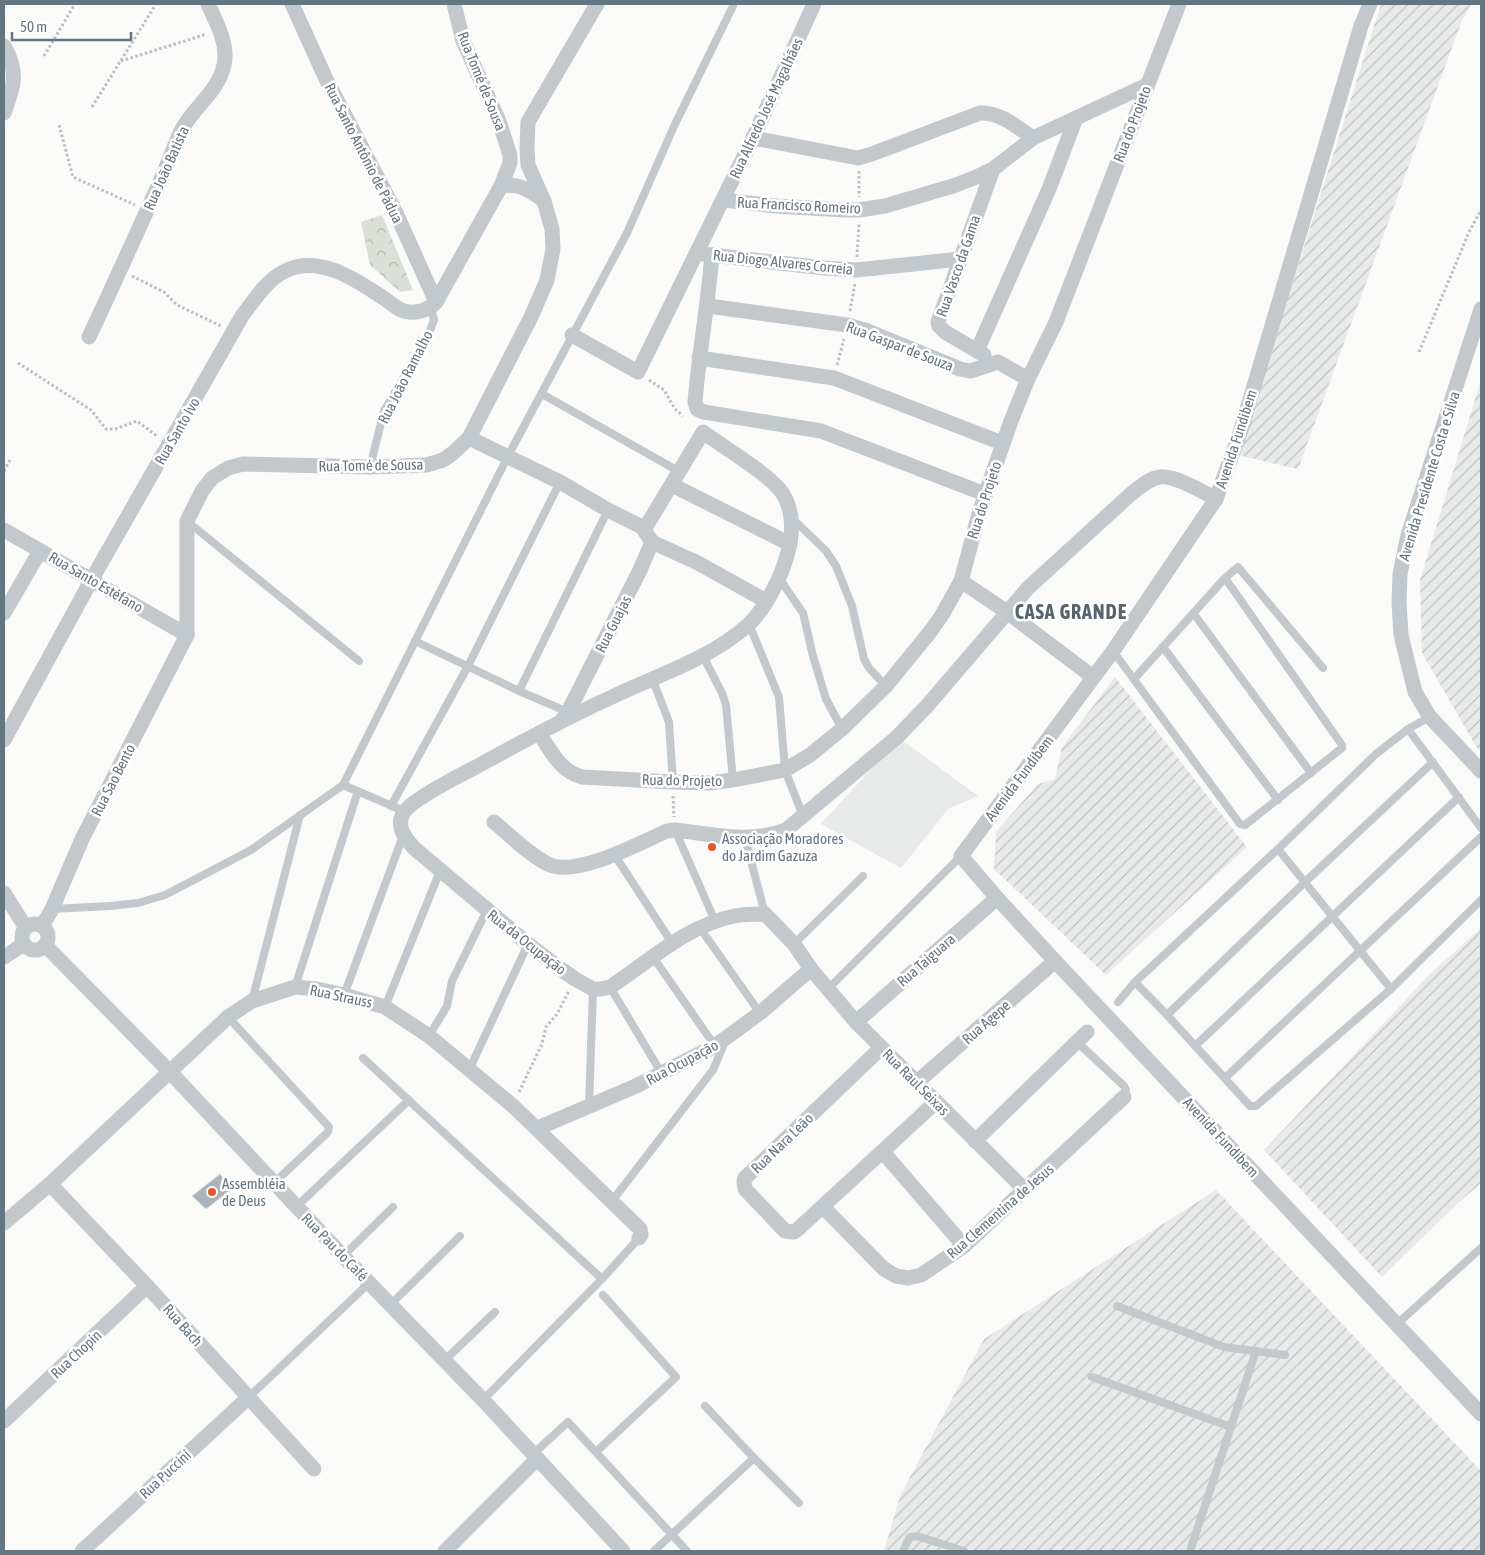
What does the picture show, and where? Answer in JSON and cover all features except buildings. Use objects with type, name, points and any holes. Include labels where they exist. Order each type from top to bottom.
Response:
[{"type":"street","name":"Rua João Batista","points":[[90,337],[184,126],[212,92],[220,79],[225,64],[226,51],[220,31],[208,4]]},
{"type":"street","name":"Rua Santo Antônio de Pádua","points":[[292,4],[326,79],[396,213],[434,305]]},
{"type":"street","name":"Rua Tomé de Sousa","points":[[454,4],[463,41],[500,121],[510,155],[508,169],[501,186]]},
{"type":"street","points":[[500,121],[512,125],[528,122],[597,4]]},
{"type":"street","name":"Rua Alfredo José Magalhães","points":[[638,372],[753,138],[814,4]]},
{"type":"street","name":"Rua do Projeto","points":[[539,733],[564,768],[572,774],[582,777],[709,783],[733,780],[785,770],[810,755],[842,729],[886,686],[938,620],[961,581],[971,540],[1002,443],[1028,379],[1056,322],[1178,4]]},
{"type":"street","name":"Avenida Fundibem","points":[[1370,4],[1361,26],[1241,430],[1216,499],[1113,651],[961,856],[996,898],[1054,961],[1481,1414]]},
{"type":"street","points":[[4,46],[12,62],[14,76],[12,94],[4,113]]},
{"type":"street","name":"Rua Francisco Romeiro","points":[[723,200],[859,210],[885,206],[953,186],[993,169],[1033,138],[1147,85]]},
{"type":"street","points":[[753,138],[858,158],[980,113],[994,114],[1033,138]]},
{"type":"street","points":[[977,351],[1049,189],[1076,118]]},
{"type":"street","name":"Rua Tomé de Sousa","points":[[187,635],[187,521],[202,491],[212,478],[228,468],[243,464],[370,467],[427,465],[443,460],[469,438],[531,317],[547,280],[553,249],[552,229],[544,201],[532,176],[527,158],[528,122]]},
{"type":"street","name":"Rua Vasco da Gama","points":[[993,169],[938,322],[944,332],[998,362]]},
{"type":"street","name":"Rua João Ramalho","points":[[434,305],[501,186]]},
{"type":"street","points":[[501,186],[521,186],[544,201]]},
{"type":"street","name":"Rua Diogo Alvares Correia","points":[[696,253],[857,270],[960,259]]},
{"type":"street","points":[[712,255],[708,306],[699,358],[695,402],[697,409],[704,412],[821,431],[985,494]]},
{"type":"street","name":"Rua Santo Ivo","points":[[4,740],[92,579],[233,332],[253,301],[271,281],[287,270],[303,266],[320,266],[334,270],[367,287],[401,310],[412,312],[434,305]]},
{"type":"street","name":"Rua Gaspar de Souza","points":[[708,306],[847,325],[865,330],[960,369],[970,371],[998,362]]},
{"type":"street","name":"Avenida Presidente Costa e Silva","points":[[1481,309],[1408,535],[1400,574],[1399,603],[1401,635],[1406,662],[1415,692],[1430,718],[1481,771]]},
{"type":"street","points":[[572,335],[638,372]]},
{"type":"street","points":[[699,358],[834,378],[1002,443]]},
{"type":"street","points":[[998,362],[1028,379]]},
{"type":"street","points":[[403,836],[398,808],[418,800],[453,778],[539,733],[565,716],[703,656],[749,624],[766,601],[779,578],[790,544],[792,517],[790,506],[782,492],[768,478],[702,432],[647,525],[642,527]]},
{"type":"street","points":[[469,438],[560,482],[642,527],[652,542],[698,563],[766,601]]},
{"type":"street","points":[[494,822],[539,859],[559,868],[573,868],[614,854],[666,831],[675,830],[745,838],[786,830],[896,738],[927,706],[1028,588],[1132,493],[1160,476],[1186,482],[1216,499]]},
{"type":"street","points":[[672,485],[790,544]]},
{"type":"street","name":"Rua Santo Estéfano","points":[[4,530],[187,635]]},
{"type":"street","name":"Rua Guajas","points":[[565,716],[640,570],[652,542]]},
{"type":"street","points":[[4,613],[40,551]]},
{"type":"street","points":[[961,581],[1007,612],[1093,677]]},
{"type":"street","name":"Rua Sao Bento","points":[[42,926],[52,908],[82,839],[187,635]]},
{"type":"street","name":"Rua da Ocupação","points":[[403,836],[440,871],[528,944],[575,979],[593,989]]},
{"type":"street","points":[[4,893],[26,928]]},
{"type":"street","name":"Rua Taiguara","points":[[856,1022],[996,898]]},
{"type":"street","points":[[593,989],[610,987],[672,943],[700,928],[715,921],[743,915],[765,914],[794,944],[811,969]]},
{"type":"street","points":[[34,924],[42,926],[48,937],[45,945],[42,948],[30,949],[24,944],[22,935],[26,928],[34,924]]},
{"type":"street","points":[[4,958],[24,944]]},
{"type":"street","name":"Rua Pau do Café","points":[[45,945],[170,1072],[296,1207],[445,1360],[623,1551]]},
{"type":"street","name":"Rua Agepe","points":[[916,1083],[1054,961]]},
{"type":"street","name":"Rua Raul Seixas","points":[[811,969],[881,1048],[1025,1190]]},
{"type":"street","name":"Rua Ocupação","points":[[538,1128],[662,1074],[721,1042],[760,1013],[811,969]]},
{"type":"street","name":"Rua Strauss","points":[[4,1223],[50,1184],[228,1017],[252,1001],[296,987],[344,995],[386,1007],[412,1023],[538,1128],[640,1229],[641,1235],[639,1238]]},
{"type":"street","points":[[975,1141],[1082,1037]]},
{"type":"street","name":"Rua Nara Leão","points":[[822,1207],[798,1229],[789,1232],[785,1231],[745,1189],[745,1178],[881,1048]]},
{"type":"street","name":"Rua Clementina de Jesus","points":[[822,1207],[884,1269],[896,1276],[908,1278],[921,1275],[964,1246],[1124,1098]]},
{"type":"street","points":[[822,1207],[936,1102]]},
{"type":"street","points":[[883,1152],[964,1246]]},
{"type":"street","name":"Rua Bach","points":[[50,1184],[147,1286],[314,1469]]},
{"type":"street","name":"Rua Chopin","points":[[4,1421],[147,1286]]},
{"type":"street","name":"Rua Puccini","points":[[82,1551],[248,1397]]},
{"type":"street","points":[[445,1551],[535,1456]]},
{"type":"lane","points":[[52,908],[128,904],[164,895],[251,850],[343,785],[508,456],[627,233],[675,124],[734,4]]},
{"type":"lane","name":"Rua João Ramalho","points":[[370,467],[384,411],[427,338],[434,320],[434,305]]},
{"type":"lane","points":[[542,394],[680,472]]},
{"type":"lane","points":[[343,785],[398,808],[560,482]]},
{"type":"lane","points":[[519,691],[608,510]]},
{"type":"lane","points":[[792,517],[826,550],[836,566],[852,606],[864,659],[886,686]]},
{"type":"lane","points":[[187,521],[359,661]]},
{"type":"lane","points":[[1134,679],[1236,567],[1240,567],[1323,668]]},
{"type":"lane","points":[[779,578],[803,613],[826,699],[842,729]]},
{"type":"lane","points":[[1113,651],[1240,824],[1245,825],[1340,751],[1342,744],[1225,578]]},
{"type":"lane","points":[[1194,614],[1311,773]]},
{"type":"lane","points":[[749,624],[779,697],[785,770],[803,816]]},
{"type":"lane","points":[[414,641],[519,691],[565,716]]},
{"type":"lane","points":[[1163,647],[1278,800]]},
{"type":"lane","points":[[703,656],[726,705],[733,780]]},
{"type":"lane","points":[[652,678],[668,722],[672,782]]},
{"type":"lane","points":[[1118,1002],[1134,982],[1278,849],[1376,754],[1408,729],[1430,718]]},
{"type":"lane","points":[[1408,729],[1481,828]]},
{"type":"lane","points":[[1167,1015],[1433,762]]},
{"type":"lane","points":[[296,987],[358,791]]},
{"type":"lane","points":[[1195,1046],[1459,797]]},
{"type":"lane","points":[[252,1001],[300,815]]},
{"type":"lane","points":[[675,830],[715,921]]},
{"type":"lane","points":[[344,995],[403,836]]},
{"type":"lane","points":[[745,838],[765,914]]},
{"type":"lane","points":[[1226,1078],[1481,838]]},
{"type":"lane","points":[[1278,849],[1392,989]]},
{"type":"lane","points":[[614,854],[672,943]]},
{"type":"lane","points":[[828,989],[961,856]]},
{"type":"lane","points":[[386,1007],[440,871]]},
{"type":"lane","points":[[794,944],[863,876]]},
{"type":"lane","points":[[1134,982],[1226,1078],[1250,1106],[1256,1106],[1392,989],[1481,900]]},
{"type":"lane","points":[[429,1036],[447,1006],[452,981],[487,910]]},
{"type":"lane","points":[[700,928],[760,1013]]},
{"type":"lane","points":[[469,1070],[528,944]]},
{"type":"lane","points":[[612,1201],[713,1070],[721,1042],[653,957]]},
{"type":"lane","points":[[610,987],[662,1074]]},
{"type":"lane","points":[[589,1106],[593,989]]},
{"type":"lane","points":[[228,1017],[329,1127],[328,1132],[274,1183]]},
{"type":"lane","points":[[1082,1037],[1124,1086],[1126,1093],[1124,1098]]},
{"type":"lane","points":[[363,1058],[602,1279]]},
{"type":"lane","points":[[296,1207],[409,1100]]},
{"type":"lane","points":[[343,1256],[393,1207]]},
{"type":"lane","points":[[390,1305],[460,1236]]},
{"type":"lane","points":[[483,1400],[602,1279],[639,1238]]},
{"type":"lane","points":[[1397,1324],[1481,1248]]},
{"type":"lane","points":[[248,1397],[369,1283]]},
{"type":"lane","points":[[596,1452],[676,1377],[603,1295]]},
{"type":"lane","points":[[1117,1306],[1224,1347],[1285,1355]]},
{"type":"lane","points":[[445,1360],[495,1312]]},
{"type":"lane","points":[[1190,1551],[1256,1351]]},
{"type":"lane","points":[[1092,1377],[1231,1426]]},
{"type":"lane","points":[[705,1406],[799,1503]]},
{"type":"lane","points":[[535,1456],[568,1422],[687,1551]]},
{"type":"lane","points":[[654,1551],[754,1458]]},
{"type":"lane","points":[[903,1551],[910,1537],[917,1536],[964,1551]]},
{"type":"path","points":[[44,56],[75,4]]},
{"type":"path","points":[[92,107],[156,4]]},
{"type":"path","points":[[121,61],[220,31]]},
{"type":"path","points":[[59,125],[73,177],[147,210]]},
{"type":"path","points":[[834,378],[847,325],[857,270],[858,158]]},
{"type":"path","points":[[1419,352],[1465,241],[1481,210]]},
{"type":"path","points":[[120,270],[164,292],[177,305],[233,332]]},
{"type":"path","points":[[18,363],[91,410],[106,429],[115,429],[137,421],[169,445]]},
{"type":"path","points":[[638,372],[664,390],[675,409],[702,432]]},
{"type":"path","points":[[4,471],[10,460]]},
{"type":"path","points":[[672,782],[675,830]]},
{"type":"path","points":[[513,1106],[542,1044],[546,1027],[557,1014],[575,979]]},
{"type":"shaded area","points":[[1381,4],[1471,4],[1461,23],[1298,469],[1238,455]]},
{"type":"shaded area","points":[[1481,380],[1481,751],[1477,748],[1422,653],[1420,580]]},
{"type":"shaded area","points":[[1115,677],[1247,847],[1106,975],[994,869],[996,832],[1038,784],[1055,779],[1062,747]]},
{"type":"shaded area","points":[[902,740],[978,796],[948,809],[901,868],[821,824],[875,765]]},
{"type":"shaded area","points":[[1481,928],[1481,1183],[1382,1277],[1264,1150],[1430,974]]},
{"type":"shaded area","points":[[1216,1190],[1481,1471],[1481,1551],[884,1551],[900,1496],[984,1339]]},
{"type":"green space","points":[[382,215],[413,290],[400,292],[370,265],[361,222]]},
{"type":"place","name":"Associação Moradores do Jardim Gazuza","points":[[712,847]]},
{"type":"place","name":"Assembléia de Deus","points":[[212,1192]]},
{"type":"district","name":"CASA GRANDE","points":[[1071,611]]}]
